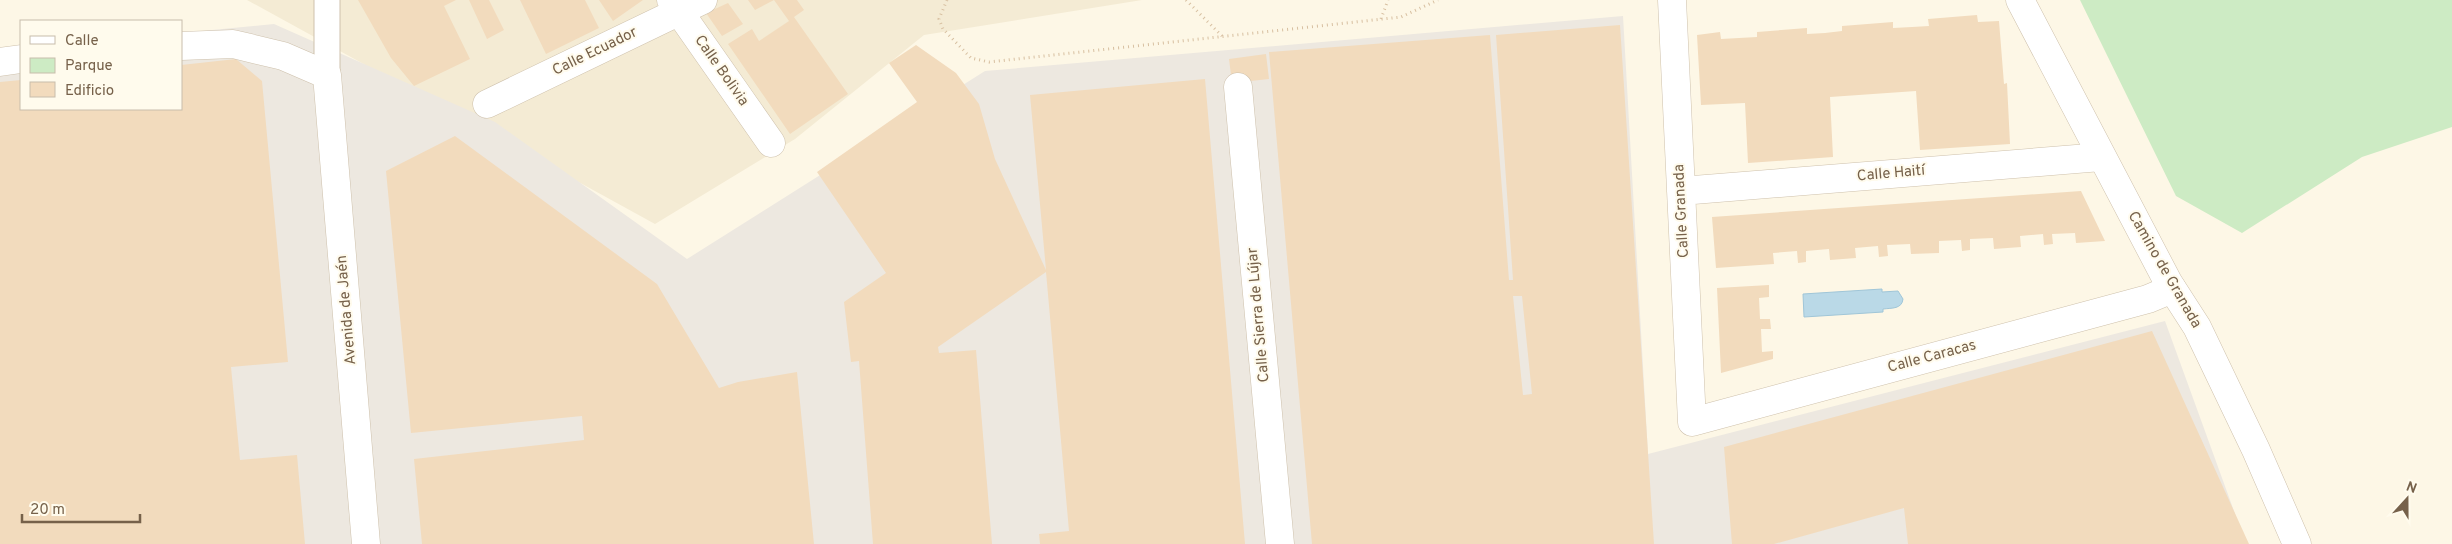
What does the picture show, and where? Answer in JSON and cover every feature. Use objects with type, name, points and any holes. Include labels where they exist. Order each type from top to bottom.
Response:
[{"type":"street","points":[[182,46],[233,44],[283,56],[327,75],[327,0]]},
{"type":"street","name":"Calle Granada","points":[[1676,0],[1681,191],[1692,422]]},
{"type":"street","name":"Camino de Granada","points":[[2020,0],[2172,289],[2197,327],[2298,544]]},
{"type":"street","name":"Calle Ecuador","points":[[487,104],[684,4]]},
{"type":"street","name":"Calle Bolivia","points":[[684,4],[771,143]]},
{"type":"street","points":[[0,62],[20,59]]},
{"type":"street","name":"Avenida de Jaén","points":[[327,75],[366,544]]},
{"type":"street","name":"Calle Sierra de Lújar","points":[[1238,87],[1280,544]]},
{"type":"street","name":"Calle Haití","points":[[1681,191],[2101,157]]},
{"type":"street","name":"Calle Caracas","points":[[1692,422],[2148,299],[2172,289]]},
{"type":"path","points":[[947,0],[938,19],[943,29],[971,58],[988,62],[1401,17],[1438,0]]},
{"type":"path","points":[[1186,0],[1222,37]]},
{"type":"path","points":[[1381,19],[1388,0]]},
{"type":"shaded area","points":[[247,0],[1142,0],[924,35],[795,139],[655,224]]},
{"type":"shaded area","points":[[1623,16],[1648,454],[2165,321],[2246,544],[0,544],[0,51],[20,49],[20,110],[182,110],[182,33],[274,24],[495,122],[687,259],[985,71]]},
{"type":"green space","points":[[2080,0],[2452,0],[2452,127],[2362,157],[2242,233],[2176,196]]},
{"type":"water","points":[[1882,289],[1882,292],[1898,291],[1903,299],[1901,305],[1883,309],[1883,312],[1804,317],[1803,294]]},
{"type":"building","points":[[358,0],[456,0],[444,6],[470,59],[414,86],[391,58]]},
{"type":"building","points":[[469,0],[489,0],[504,30],[487,39]]},
{"type":"building","points":[[520,0],[585,0],[599,28],[546,54]]},
{"type":"building","points":[[599,0],[643,0],[613,21]]},
{"type":"building","points":[[748,0],[774,0],[755,10]]},
{"type":"building","points":[[774,0],[797,0],[804,10],[794,17],[848,94],[790,134],[728,44],[752,29],[759,41],[789,21]]},
{"type":"building","points":[[728,3],[743,24],[722,36],[706,13]]},
{"type":"building","points":[[1977,15],[1978,22],[1999,21],[2004,84],[2007,83],[2010,144],[1920,150],[1916,91],[1830,97],[1833,157],[1748,163],[1745,103],[1701,105],[1697,35],[1720,32],[1721,39],[1757,37],[1757,32],[1807,28],[1807,34],[1825,33],[1842,31],[1842,26],[1893,22],[1893,28],[1929,26],[1928,19]]},
{"type":"building","points":[[1620,25],[1654,544],[1312,544],[1269,52],[1490,35],[1509,280],[1513,280],[1496,35]],"holes":[[[1513,296],[1522,296],[1532,394],[1523,395]]]},
{"type":"building","points":[[916,45],[956,73],[979,104],[995,159],[1046,270],[1030,95],[1205,79],[1245,544],[1040,544],[1039,534],[1069,531],[1046,272],[938,347],[939,353],[976,350],[992,544],[873,544],[859,361],[851,362],[844,302],[886,273],[817,172],[917,102],[889,63]]},
{"type":"building","points":[[1266,54],[1269,79],[1232,83],[1229,59]]},
{"type":"building","points":[[236,59],[262,81],[288,362],[231,367],[240,460],[297,455],[305,544],[0,544],[0,82],[20,80],[20,110],[182,110],[182,65]]},
{"type":"building","points":[[455,136],[657,284],[719,388],[738,382],[797,372],[814,544],[422,544],[414,459],[584,440],[582,416],[411,433],[386,171]]},
{"type":"building","points":[[2081,191],[2105,241],[2076,243],[2075,233],[2052,234],[2053,244],[2044,245],[2043,234],[2020,236],[2021,247],[1994,249],[1993,238],[1970,239],[1970,250],[1962,251],[1961,240],[1939,241],[1939,253],[1911,254],[1910,244],[1887,245],[1888,256],[1879,257],[1878,246],[1855,248],[1856,258],[1830,260],[1829,249],[1806,251],[1806,262],[1798,263],[1797,251],[1773,253],[1774,264],[1716,268],[1712,217]]},
{"type":"building","points":[[1769,285],[1769,297],[1759,298],[1760,319],[1770,319],[1771,329],[1761,329],[1762,352],[1773,351],[1773,359],[1721,373],[1717,288]]},
{"type":"building","points":[[2152,331],[2249,544],[1908,544],[1904,508],[1774,544],[1732,544],[1724,447]]}]
